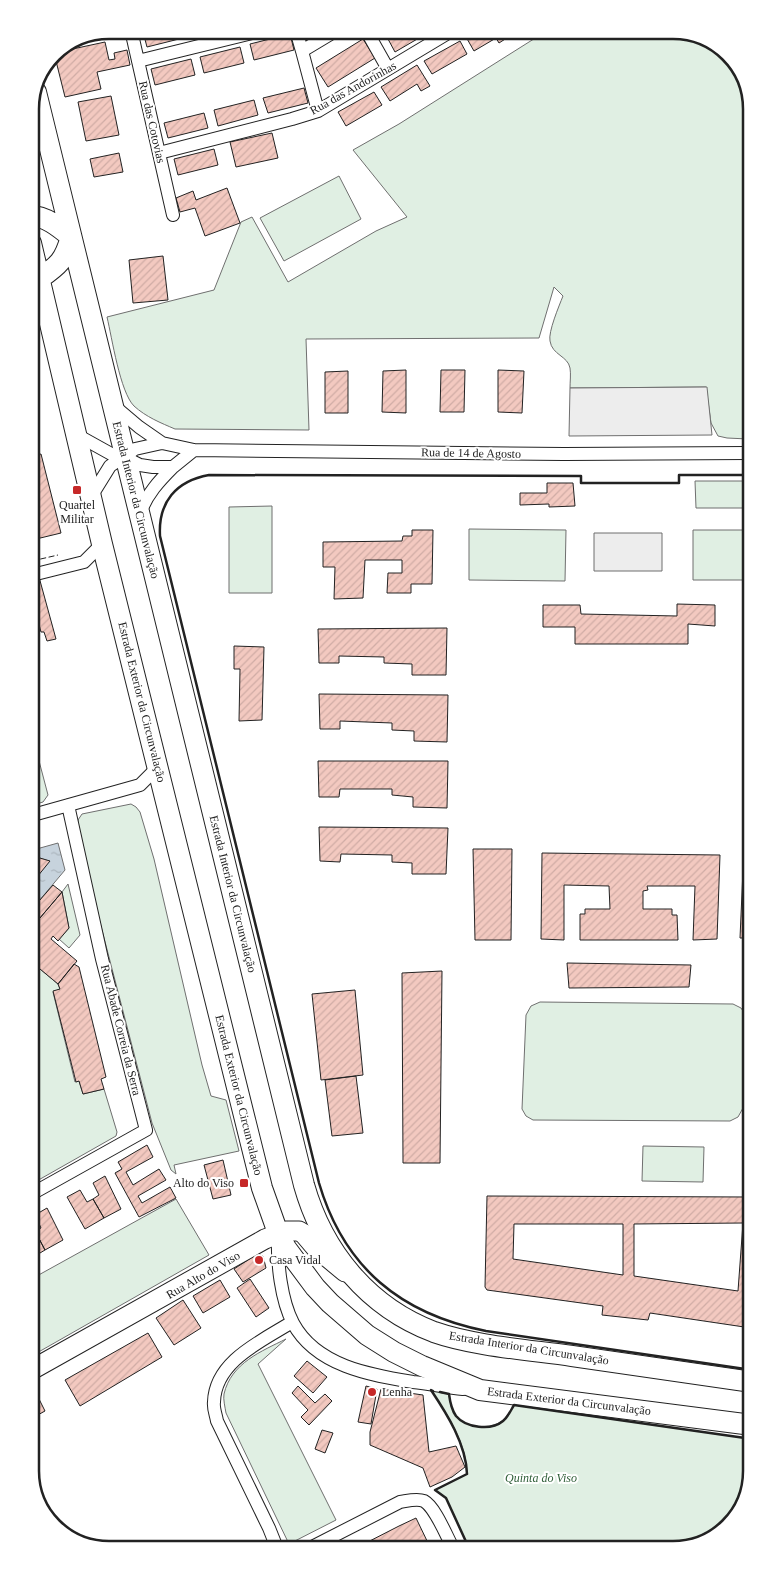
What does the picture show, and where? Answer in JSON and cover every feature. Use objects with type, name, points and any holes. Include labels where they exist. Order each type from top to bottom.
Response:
[{"type":"main road","name":"Estrada Interior da Circunvalação","points":[[39,105],[113,404],[124,457],[140,514],[310,1205],[330,1246],[363,1287],[385,1305],[412,1322],[435,1332],[459,1339],[743,1381]]},
{"type":"main road","points":[[39,217],[57,226],[71,237],[66,255],[56,267],[39,279]]},
{"type":"main road","name":"Estrada Exterior da Circunvalação","points":[[39,279],[92,495],[102,544],[262,1188],[278,1233],[286,1248],[315,1287],[330,1303],[368,1335],[394,1352],[422,1366],[480,1390],[743,1424]]},
{"type":"main road","name":"Rua Alto do Viso","points":[[39,1366],[278,1233],[293,1230],[304,1234],[315,1248],[363,1287]]},
{"type":"street","name":"Rua das Cotovias","points":[[133,39],[173,214]]},
{"type":"street","points":[[138,61],[227,39]]},
{"type":"street","points":[[299,39],[318,110]]},
{"type":"street","points":[[302,51],[322,39]]},
{"type":"street","points":[[371,39],[388,69]]},
{"type":"street","name":"Rua das Andorinhas","points":[[159,153],[292,119],[318,110],[438,39]]},
{"type":"street","name":"Rua de 14 de Agosto","points":[[113,404],[139,427],[162,443],[194,450],[743,454]]},
{"type":"street","points":[[77,435],[106,452],[124,457],[140,465],[173,467]]},
{"type":"street","name":"Rua de 14 de Agosto","points":[[92,495],[114,461],[135,449],[162,443]]},
{"type":"street","points":[[140,514],[145,500],[154,487],[173,467],[194,450]]},
{"type":"street","points":[[39,573],[84,562],[102,544]]},
{"type":"street","points":[[39,813],[140,785],[158,767]]},
{"type":"street","name":"Rua Abade Correia da Serra","points":[[39,1190],[146,1130],[102,959],[68,806]]},
{"type":"street","points":[[278,1233],[277,1263],[292,1322],[302,1337],[322,1354],[341,1365],[367,1373],[449,1387],[480,1390]]},
{"type":"street","points":[[274,1541],[217,1421],[214,1402],[218,1382],[236,1357],[292,1322]]},
{"type":"street","points":[[324,1541],[400,1502],[423,1500],[429,1505],[449,1541]]},
{"type":"green space","points":[[534,39],[687,40],[704,46],[723,59],[738,82],[742,95],[743,109],[743,439],[718,436],[711,423],[706,387],[570,388],[569,364],[551,346],[550,341],[552,325],[563,296],[554,287],[539,338],[306,339],[309,430],[175,429],[149,417],[134,406],[129,399],[121,377],[107,317],[214,290],[241,222],[252,217],[288,282],[376,231],[407,217],[353,150],[399,124]]},
{"type":"green space","points":[[339,176],[361,219],[284,261],[260,218]]},
{"type":"green space","points":[[695,481],[743,481],[743,508],[696,508]]},
{"type":"green space","points":[[272,506],[272,593],[229,593],[229,507]]},
{"type":"green space","points":[[469,529],[566,530],[565,581],[469,580]]},
{"type":"green space","points":[[693,530],[743,530],[743,580],[693,580]]},
{"type":"green space","points":[[39,761],[48,795],[43,802],[39,803]]},
{"type":"green space","points":[[131,804],[140,812],[154,859],[202,1065],[211,1096],[226,1100],[239,1151],[174,1165],[176,1174],[171,1170],[152,1123],[89,880],[78,824],[82,814]]},
{"type":"green space","points":[[68,884],[80,935],[69,948],[59,939],[69,928],[62,892]]},
{"type":"green space","points":[[39,968],[58,984],[60,989],[53,992],[75,1082],[79,1081],[83,1094],[104,1089],[117,1132],[116,1136],[39,1180]]},
{"type":"green space","points":[[540,1002],[733,1004],[743,1011],[743,1108],[738,1117],[730,1121],[533,1120],[526,1116],[522,1109],[526,1015],[531,1006]]},
{"type":"green space","points":[[643,1146],[704,1147],[703,1182],[642,1181]]},
{"type":"green space","points":[[176,1199],[209,1255],[39,1352],[39,1275]]},
{"type":"green space","points":[[286,1339],[258,1364],[336,1520],[295,1541],[288,1541],[226,1413],[224,1394],[228,1383],[240,1366]]},
{"type":"green space","name":"Quinta do Viso","points":[[431,1390],[449,1394],[452,1409],[461,1421],[485,1427],[502,1421],[514,1405],[743,1438],[742,1485],[736,1502],[723,1521],[708,1532],[687,1540],[466,1541],[446,1498],[435,1490],[467,1474],[464,1452],[449,1419]]},
{"type":"shaded area","points":[[707,387],[712,435],[569,436],[570,388]]},
{"type":"shaded area","points":[[594,533],[662,533],[662,571],[594,571]]},
{"type":"water","points":[[58,843],[65,870],[39,901],[39,874],[49,861],[39,858],[39,848]]},
{"type":"building","points":[[145,39],[179,39],[147,47]]},
{"type":"building","points":[[270,39],[291,39],[294,50],[254,60],[250,44]]},
{"type":"building","points":[[363,39],[375,58],[328,87],[316,68]]},
{"type":"building","points":[[388,39],[417,39],[395,52]]},
{"type":"building","points":[[467,39],[494,39],[474,51]]},
{"type":"building","points":[[497,39],[505,39],[499,43]]},
{"type":"building","points":[[460,41],[467,54],[432,74],[424,61]]},
{"type":"building","points":[[105,42],[109,60],[115,59],[114,53],[127,50],[130,65],[97,72],[101,89],[65,97],[56,63],[73,49]]},
{"type":"building","points":[[240,47],[244,63],[204,73],[200,57]]},
{"type":"building","points":[[191,59],[195,75],[155,85],[151,69]]},
{"type":"building","points":[[417,65],[430,86],[421,91],[417,84],[390,101],[381,87]]},
{"type":"building","points":[[304,88],[308,103],[268,113],[263,98]]},
{"type":"building","points":[[374,92],[382,105],[346,126],[338,112]]},
{"type":"building","points":[[111,96],[119,135],[86,141],[78,102]]},
{"type":"building","points":[[254,100],[258,115],[218,126],[214,110]]},
{"type":"building","points":[[204,113],[208,128],[168,138],[164,123]]},
{"type":"building","points":[[272,133],[278,158],[236,167],[230,142]]},
{"type":"building","points":[[214,149],[218,165],[178,175],[174,159]]},
{"type":"building","points":[[119,153],[123,172],[94,177],[90,159]]},
{"type":"building","points":[[227,188],[240,223],[205,236],[195,208],[180,212],[176,198],[193,191],[196,200]]},
{"type":"building","points":[[163,256],[168,300],[133,303],[129,260]]},
{"type":"building","points":[[406,370],[406,413],[382,412],[383,371]]},
{"type":"building","points":[[441,370],[465,370],[464,412],[440,412]]},
{"type":"building","points":[[498,370],[524,371],[522,413],[498,412]]},
{"type":"building","points":[[348,371],[348,413],[325,413],[325,372]]},
{"type":"building","points":[[39,454],[41,454],[61,533],[39,538]]},
{"type":"building","points":[[547,483],[573,483],[575,506],[549,507],[549,504],[520,505],[520,493],[547,493]]},
{"type":"building","points":[[412,530],[433,530],[432,584],[411,584],[411,593],[387,593],[388,573],[402,573],[402,560],[365,560],[363,598],[334,599],[335,567],[323,567],[323,542],[402,541],[403,536],[412,536]]},
{"type":"building","points":[[39,577],[56,639],[47,641],[44,632],[41,632],[39,625]]},
{"type":"building","points":[[677,604],[715,605],[715,626],[688,624],[688,644],[575,644],[575,627],[543,627],[543,605],[580,605],[581,614],[677,616]]},
{"type":"building","points":[[447,628],[446,675],[412,675],[412,664],[384,663],[384,657],[339,656],[339,663],[319,663],[318,629]]},
{"type":"building","points":[[234,646],[264,647],[262,720],[239,721],[240,669],[234,669]]},
{"type":"building","points":[[319,694],[448,695],[447,742],[414,741],[414,731],[392,730],[392,723],[340,721],[340,729],[320,729]]},
{"type":"building","points":[[318,761],[448,761],[447,808],[413,807],[413,797],[392,795],[392,789],[340,789],[339,797],[319,797]]},
{"type":"building","points":[[319,827],[448,828],[446,874],[412,874],[412,863],[392,862],[392,855],[341,854],[340,862],[320,861]]},
{"type":"building","points":[[473,849],[512,849],[511,940],[475,940]]},
{"type":"building","points":[[542,853],[720,855],[717,939],[693,940],[695,886],[647,886],[648,890],[643,891],[643,909],[672,909],[672,915],[677,915],[678,940],[580,940],[580,914],[585,914],[585,909],[610,909],[609,886],[564,885],[564,940],[541,939]]},
{"type":"building","points":[[39,858],[50,861],[39,875]]},
{"type":"building","points":[[743,870],[743,938],[740,938]]},
{"type":"building","points":[[53,885],[62,892],[39,919],[39,901]]},
{"type":"building","points":[[62,892],[69,928],[58,941],[53,936],[51,939],[77,961],[58,984],[39,968],[39,919]]},
{"type":"building","points":[[567,963],[691,965],[689,987],[569,988]]},
{"type":"building","points":[[74,964],[79,967],[106,1077],[101,1079],[104,1089],[83,1094],[79,1081],[76,1082],[53,991],[60,989],[58,984]]},
{"type":"building","points":[[442,971],[440,1163],[403,1163],[402,973]]},
{"type":"building","points":[[355,990],[363,1075],[321,1080],[312,994]]},
{"type":"building","points":[[356,1076],[363,1133],[332,1136],[325,1080]]},
{"type":"building","points":[[147,1145],[153,1157],[126,1172],[133,1185],[159,1169],[166,1180],[138,1196],[142,1203],[170,1187],[176,1198],[139,1217],[115,1173],[122,1169],[118,1162]]},
{"type":"building","points":[[223,1160],[231,1195],[213,1199],[204,1165]]},
{"type":"building","points":[[105,1176],[121,1209],[104,1218],[93,1199],[99,1195],[93,1183]]},
{"type":"building","points":[[80,1190],[87,1202],[93,1199],[104,1218],[85,1229],[67,1197]]},
{"type":"building","points":[[487,1196],[743,1197],[743,1223],[743,1327],[650,1313],[648,1320],[602,1315],[603,1306],[487,1290],[485,1287]],"holes":[[[743,1223],[738,1291],[634,1276],[634,1224]],[[514,1224],[623,1224],[623,1275],[513,1259]]]},
{"type":"building","points":[[47,1208],[63,1240],[45,1250],[39,1239],[39,1229],[41,1228],[39,1213]]},
{"type":"building","points":[[39,1239],[45,1250],[39,1254]]},
{"type":"building","points":[[257,1254],[263,1256],[266,1268],[243,1282],[234,1269]]},
{"type":"building","points":[[250,1279],[269,1308],[256,1317],[237,1288]]},
{"type":"building","points":[[220,1280],[230,1297],[203,1313],[193,1296]]},
{"type":"building","points":[[183,1300],[201,1328],[174,1345],[156,1318]]},
{"type":"building","points":[[148,1333],[162,1357],[80,1406],[65,1380]]},
{"type":"building","points":[[307,1361],[327,1377],[313,1393],[294,1376]]},
{"type":"building","points":[[298,1386],[315,1403],[325,1394],[332,1401],[309,1425],[301,1417],[308,1410],[292,1393]]},
{"type":"building","points":[[366,1386],[377,1389],[371,1424],[358,1422]]},
{"type":"building","points":[[381,1389],[423,1395],[429,1452],[456,1446],[465,1467],[452,1477],[430,1487],[423,1468],[370,1445],[370,1432]]},
{"type":"building","points":[[39,1399],[45,1411],[39,1414]]},
{"type":"building","points":[[322,1430],[333,1433],[325,1453],[315,1449]]},
{"type":"building","points":[[416,1518],[427,1541],[370,1541]]},
{"type":"fence","points":[[39,559],[58,555]]},
{"type":"wall","points":[[743,475],[679,475],[679,483],[581,483],[581,476],[209,475],[187,482],[178,488],[166,503],[160,524],[160,536],[319,1183],[330,1213],[344,1240],[360,1263],[402,1299],[428,1313],[455,1323],[486,1331],[743,1369]]},
{"type":"wall","points":[[433,1391],[431,1390],[455,1430],[463,1452],[467,1474],[435,1490],[446,1498],[466,1541]]},
{"type":"wall","points":[[440,1392],[449,1394],[453,1411],[460,1420],[479,1427],[492,1426],[503,1421],[514,1405],[743,1438]]},
{"type":"place","name":"Quartel Militar","points":[[77,490]]},
{"type":"place","name":"Alto do Viso","points":[[244,1183]]},
{"type":"place","name":"Casa Vidal","points":[[259,1260]]},
{"type":"place","name":"Lenha","points":[[372,1392]]}]
